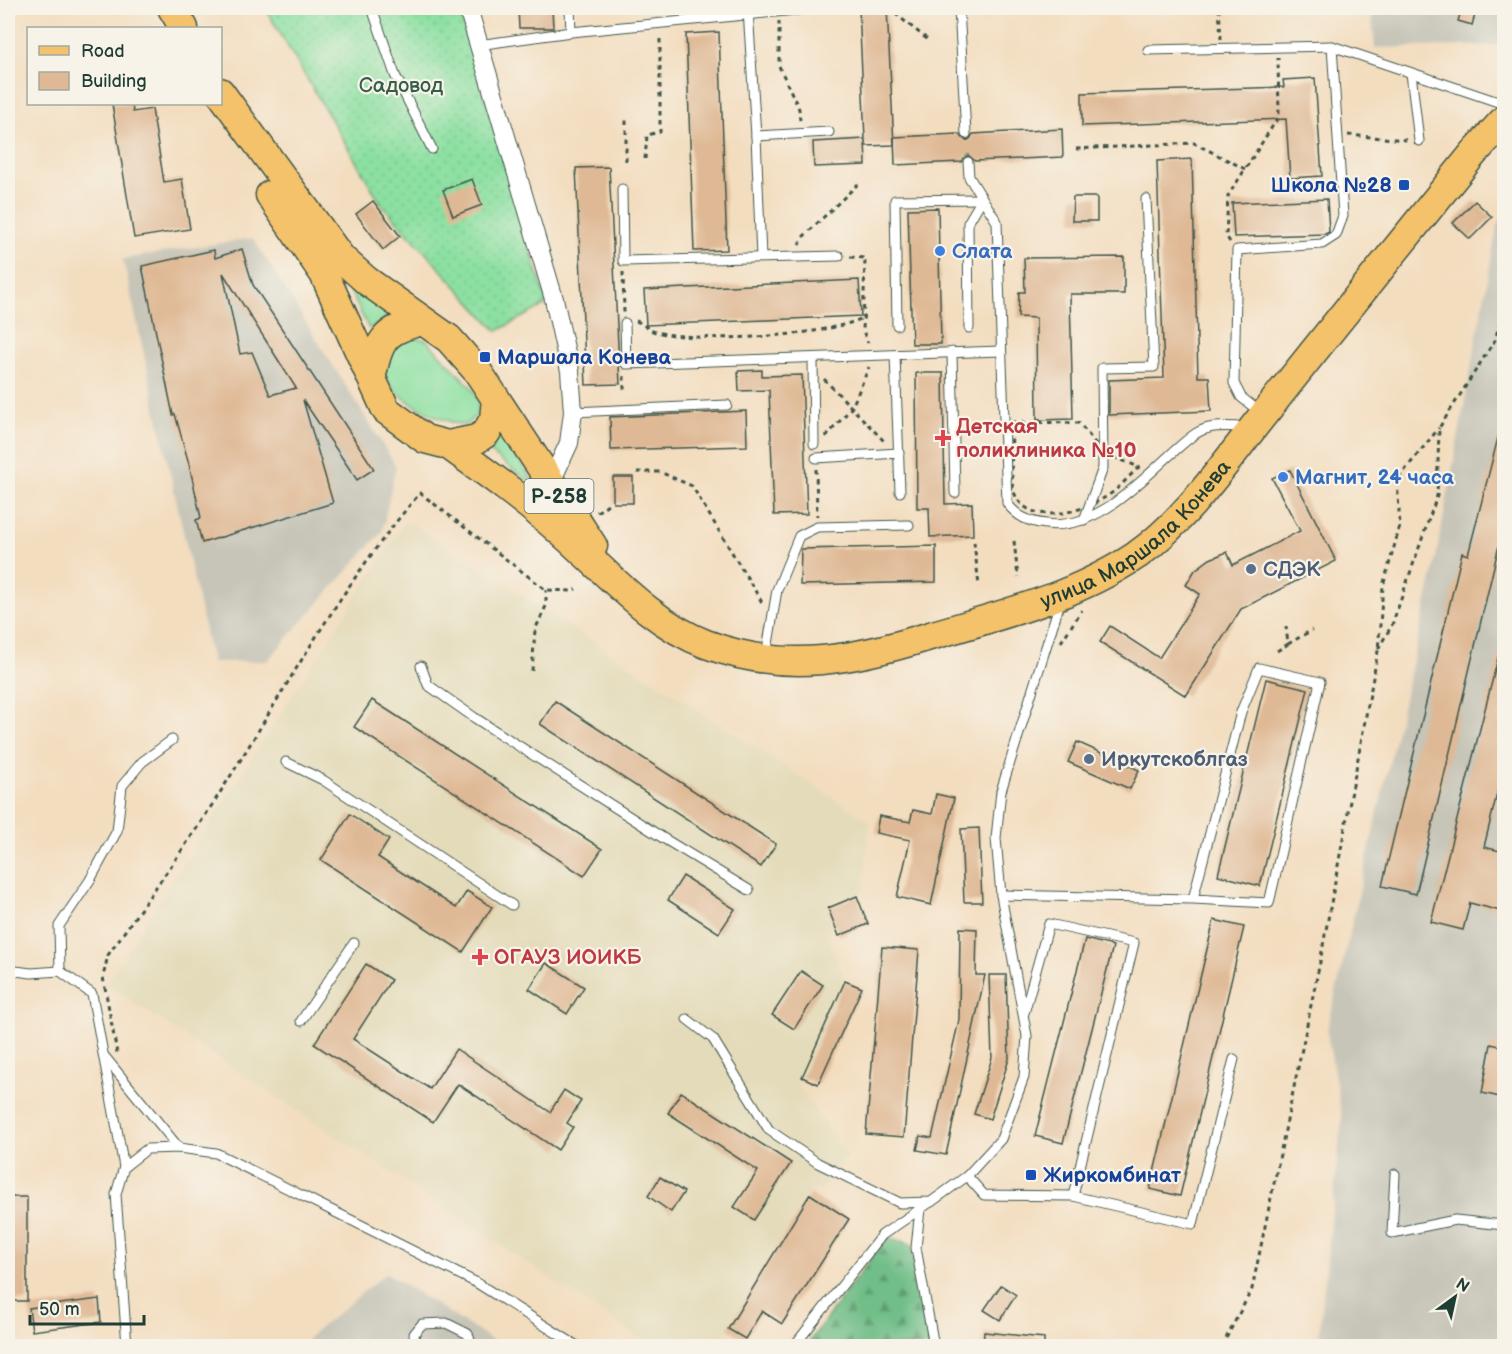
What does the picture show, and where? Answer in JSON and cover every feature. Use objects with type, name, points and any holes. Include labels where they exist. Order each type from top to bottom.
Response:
[{"type":"main road","points":[[150,8],[160,27]]},
{"type":"main road","points":[[172,8],[183,27]]},
{"type":"main road","name":"Р-258","points":[[222,95],[341,258],[367,282],[449,339],[478,372],[550,484],[627,590]]},
{"type":"main road","name":"Р-258","points":[[209,105],[324,274],[386,410],[425,439],[448,445],[516,492],[627,590]]},
{"type":"main road","name":"улица Маршала Конева","points":[[627,590],[652,613],[677,630],[705,644],[765,662],[818,661],[881,651],[1074,600],[1157,538],[1180,515],[1466,162],[1504,120]]},
{"type":"main road","points":[[372,375],[377,348],[390,331],[422,321]]},
{"type":"main road","points":[[448,445],[477,439],[486,432],[494,420],[496,399]]},
{"type":"street","points":[[468,8],[554,299],[570,371],[573,412],[569,443],[550,484]]},
{"type":"lane","points":[[372,8],[395,75],[432,149]]},
{"type":"lane","points":[[570,8],[571,32]]},
{"type":"lane","points":[[478,45],[748,11],[817,8]]},
{"type":"lane","points":[[959,8],[966,134]]},
{"type":"lane","points":[[748,11],[761,257]]},
{"type":"lane","points":[[968,162],[969,177],[997,222],[1007,503],[1013,512],[1029,522],[1052,525],[1084,520],[1128,494],[1188,439],[1208,428],[1258,421],[1234,383],[1237,250],[1322,244],[1336,235],[1343,216],[1332,46]]},
{"type":"lane","points":[[1148,50],[1332,46],[1504,105]]},
{"type":"lane","points":[[1411,73],[1419,141]]},
{"type":"lane","points":[[756,136],[829,132]]},
{"type":"lane","points":[[622,189],[623,261],[840,256]]},
{"type":"lane","points":[[897,325],[896,200],[982,199]]},
{"type":"lane","points":[[969,328],[968,224],[982,199]]},
{"type":"lane","points":[[1084,520],[1103,468],[1102,368],[1154,367],[1146,200]]},
{"type":"lane","points":[[625,323],[626,364],[1001,351]]},
{"type":"lane","points":[[952,352],[955,493]]},
{"type":"lane","points":[[895,355],[900,492]]},
{"type":"lane","points":[[813,359],[814,444]]},
{"type":"lane","points":[[573,412],[727,405]]},
{"type":"lane","points":[[816,458],[899,453]]},
{"type":"lane","points":[[765,662],[777,590],[799,536],[817,527],[909,525]]},
{"type":"lane","points":[[794,1347],[882,1235],[967,1176],[1001,1139],[1014,1111],[1024,1077],[1028,1036],[1001,894],[996,838],[1001,791],[1074,600]]},
{"type":"lane","points":[[421,666],[428,685],[475,718],[749,890]]},
{"type":"lane","points":[[1001,894],[1269,903],[1320,682],[1259,668],[1241,712],[1193,899]]},
{"type":"lane","points":[[60,971],[59,926],[90,880],[117,831],[122,786],[142,762],[172,740]]},
{"type":"lane","points":[[286,762],[323,780],[512,905]]},
{"type":"lane","points":[[1024,1016],[1049,924],[1134,943],[1073,1196]]},
{"type":"lane","points":[[302,1021],[354,943]]},
{"type":"lane","points":[[8,970],[31,973],[60,971],[92,994],[124,1167],[116,1194],[127,1347]]},
{"type":"lane","points":[[687,1019],[713,1039],[769,1130],[818,1163],[900,1203],[931,1202]]},
{"type":"lane","points":[[104,1056],[179,1148]]},
{"type":"lane","points":[[967,1176],[984,1196],[1073,1196],[1193,1224],[1234,1059]]},
{"type":"lane","points":[[124,1167],[147,1149],[179,1148],[216,1153],[477,1283],[577,1347]]},
{"type":"lane","points":[[1395,1174],[1392,1233],[1455,1220],[1504,1225]]},
{"type":"lane","points":[[920,1209],[916,1248],[934,1347]]},
{"type":"lane","points":[[416,1347],[414,1334],[422,1324],[446,1323],[468,1334],[472,1347]]},
{"type":"path","points":[[888,8],[927,39]]},
{"type":"path","points":[[1219,8],[1222,50]]},
{"type":"path","points":[[645,159],[647,135],[660,132],[659,31]]},
{"type":"path","points":[[779,32],[779,66],[799,109]]},
{"type":"path","points":[[1237,250],[1226,236],[1228,196],[1279,116],[1278,56]]},
{"type":"path","points":[[626,119],[626,161]]},
{"type":"path","points":[[1338,134],[1419,141]]},
{"type":"path","points":[[1077,149],[1194,143],[1246,170]]},
{"type":"path","points":[[803,237],[858,184]]},
{"type":"path","points":[[865,258],[863,331],[871,351]]},
{"type":"path","points":[[623,261],[625,323],[639,321],[654,332],[722,338],[809,333],[863,318]]},
{"type":"path","points":[[1222,1347],[1252,1289],[1320,962],[1377,651],[1383,585],[1400,526],[1397,480],[1440,428],[1495,340],[1504,307]]},
{"type":"path","points":[[825,438],[852,406],[867,369]]},
{"type":"path","points":[[821,375],[884,442]]},
{"type":"path","points":[[624,376],[624,390]]},
{"type":"path","points":[[1012,422],[1079,423],[1103,453],[1139,467],[1105,498],[1055,516],[1027,509],[1014,492],[1012,422]]},
{"type":"path","points":[[1377,651],[1392,625],[1437,496],[1440,428]]},
{"type":"path","points":[[816,458],[817,527]]},
{"type":"path","points":[[637,472],[660,472],[692,486],[773,621]]},
{"type":"path","points":[[118,1073],[117,1042],[103,976],[108,955],[212,805],[333,609],[381,538],[420,493],[546,590],[572,591],[576,588]]},
{"type":"path","points":[[596,514],[608,504]]},
{"type":"path","points":[[1014,541],[1018,577]]},
{"type":"path","points":[[974,542],[979,586]]},
{"type":"path","points":[[532,671],[535,630],[546,606],[546,590]]},
{"type":"path","points":[[1056,651],[1074,600]]},
{"type":"path","points":[[1286,627],[1288,644]]},
{"type":"path","points":[[1277,651],[1312,630]]},
{"type":"shaded area","points":[[1371,8],[1504,8],[1504,45],[1375,48]]},
{"type":"shaded area","points":[[1504,213],[1504,1346],[1318,1346],[1342,1118],[1327,1031],[1432,579],[1497,228]]},
{"type":"shaded area","points":[[253,238],[396,466],[382,532],[267,661],[212,662],[123,259]]},
{"type":"shaded area","name":"ОГАУЗ ИОИКБ","points":[[406,520],[870,822],[863,892],[828,907],[835,928],[827,933],[845,981],[798,1085],[847,1156],[823,1189],[811,1191],[717,1346],[652,1346],[106,984]]},
{"type":"shaded area","points":[[386,1273],[501,1346],[308,1346],[308,1338]]},
{"type":"green space","name":"Садовод","points":[[265,8],[458,8],[547,304],[497,331],[382,205]]},
{"type":"green space","points":[[347,285],[391,315],[369,329]]},
{"type":"green space","points":[[407,336],[426,340],[470,386],[478,399],[477,414],[466,425],[425,411],[397,392],[387,380],[383,368],[386,356]]},
{"type":"green space","points":[[498,427],[536,487],[482,446]]},
{"type":"green space","points":[[887,1237],[911,1244],[930,1346],[806,1346]]},
{"type":"building","points":[[518,8],[552,8],[553,28],[519,28]]},
{"type":"building","points":[[859,8],[887,8],[894,145],[866,146],[865,140],[866,165],[814,167],[813,142],[865,139]]},
{"type":"building","points":[[1462,8],[1477,8],[1472,25],[1458,21]]},
{"type":"building","points":[[719,32],[727,250],[694,251],[686,34]]},
{"type":"building","points":[[1315,78],[1322,176],[1290,178],[1286,119],[1082,126],[1082,93],[1284,87],[1283,80]]},
{"type":"building","points":[[112,105],[132,105],[133,112],[152,109],[164,182],[182,179],[190,229],[134,238]]},
{"type":"building","points":[[1062,129],[1063,157],[975,161],[968,155],[961,162],[895,165],[894,137],[959,134],[966,141],[973,134]]},
{"type":"building","points":[[1192,159],[1198,377],[1209,377],[1211,411],[1109,415],[1109,380],[1164,378],[1157,161]]},
{"type":"building","points":[[609,167],[620,384],[586,385],[576,168]]},
{"type":"building","points":[[472,179],[482,205],[453,216],[443,190]]},
{"type":"building","points":[[1073,197],[1097,197],[1097,221],[1072,221]]},
{"type":"building","points":[[1327,199],[1329,232],[1325,234],[1234,237],[1232,203]]},
{"type":"building","points":[[373,201],[400,236],[383,250],[356,214]]},
{"type":"building","points":[[1475,201],[1492,217],[1470,239],[1453,223]]},
{"type":"building","points":[[938,208],[941,344],[912,344],[908,209]]},
{"type":"building","points":[[242,249],[253,285],[374,469],[357,480],[303,400],[333,503],[202,543],[196,520],[201,518],[189,464],[175,414],[173,415],[142,266],[214,250],[215,258]],"holes":[[[223,273],[296,388],[270,395],[252,352],[240,354]]]},
{"type":"building","points":[[1124,257],[1124,294],[1070,294],[1073,419],[1037,420],[1036,318],[1018,317],[1019,292],[1025,292],[1024,258]]},
{"type":"building","points":[[859,280],[861,316],[646,325],[644,290]]},
{"type":"building","points":[[762,370],[762,376],[802,375],[807,514],[774,515],[769,390],[739,391],[738,371]]},
{"type":"building","points":[[916,373],[943,373],[945,504],[972,503],[973,535],[930,537],[929,508],[917,508]]},
{"type":"building","points":[[746,411],[747,446],[611,450],[610,417]]},
{"type":"building","points":[[1500,430],[1504,430],[1504,475],[1501,489],[1504,490],[1504,542],[1500,541],[1416,894],[1382,886],[1462,553],[1468,555]]},
{"type":"building","points":[[1290,470],[1336,561],[1241,609],[1186,696],[1100,642],[1110,626],[1159,658],[1200,594],[1186,585],[1195,570],[1210,559],[1227,552],[1233,565],[1300,531],[1272,478]]},
{"type":"building","points":[[613,477],[633,477],[633,503],[613,503]]},
{"type":"building","points":[[936,546],[936,582],[800,585],[801,549]]},
{"type":"building","points":[[1500,650],[1504,650],[1504,765],[1484,847],[1504,852],[1504,912],[1470,903],[1463,930],[1431,922]]},
{"type":"building","points":[[1266,679],[1308,689],[1260,886],[1218,875]]},
{"type":"building","points":[[372,700],[602,849],[584,876],[354,727]]},
{"type":"building","points":[[555,701],[776,844],[761,867],[540,724]]},
{"type":"building","points":[[1077,742],[1139,770],[1130,789],[1068,762]]},
{"type":"building","points":[[936,794],[954,798],[931,905],[897,897],[910,840],[876,833],[879,816],[910,822],[913,810],[932,814]]},
{"type":"building","points":[[350,814],[389,840],[378,857],[456,908],[467,891],[492,907],[463,952],[321,860]]},
{"type":"building","points":[[979,828],[982,902],[964,902],[961,829]]},
{"type":"building","points":[[683,876],[735,909],[719,933],[668,900]]},
{"type":"building","points":[[857,896],[868,924],[839,936],[828,908]]},
{"type":"building","points":[[1214,920],[1244,927],[1180,1196],[1150,1189]]},
{"type":"building","points":[[960,928],[977,929],[976,975],[985,975],[946,1155],[917,1150],[920,1136],[932,1138],[959,1020]]},
{"type":"building","points":[[1085,939],[1113,946],[1063,1143],[1035,1136]]},
{"type":"building","points":[[882,947],[919,950],[904,1137],[866,1134]]},
{"type":"building","points":[[546,963],[584,987],[567,1014],[529,989]]},
{"type":"building","points":[[366,964],[391,980],[353,1039],[430,1089],[456,1049],[550,1112],[564,1090],[581,1101],[567,1123],[573,1127],[558,1150],[458,1084],[433,1122],[314,1044]]},
{"type":"building","points":[[801,971],[823,985],[794,1029],[772,1015]]},
{"type":"building","points":[[989,975],[1006,975],[1009,1059],[990,1119],[974,1114],[992,1058]]},
{"type":"building","points":[[845,981],[862,988],[818,1084],[802,1077]]},
{"type":"building","points":[[1491,1044],[1504,1047],[1504,1098],[1482,1093]]},
{"type":"building","points":[[681,1092],[791,1163],[754,1220],[734,1207],[758,1171],[668,1113]]},
{"type":"building","points":[[660,1177],[684,1192],[671,1212],[648,1196]]},
{"type":"building","points":[[810,1194],[849,1219],[782,1324],[762,1311],[745,1339],[728,1329]]},
{"type":"building","points":[[8,1197],[27,1197],[27,1301],[8,1301]]},
{"type":"building","points":[[1001,1285],[1016,1295],[1000,1320],[984,1310]]},
{"type":"building","points":[[99,1299],[101,1322],[32,1331],[29,1308]]},
{"type":"building","points":[[984,1332],[1044,1338],[1044,1347],[983,1347]]},
{"type":"place","name":"Школа №28","points":[[1404,185]]},
{"type":"place","name":"Слата","points":[[940,251]]},
{"type":"place","name":"Маршала Конева","points":[[485,357]]},
{"type":"place","name":"Детская поликлиника №10","points":[[943,438]]},
{"type":"place","name":"Магнит, 24 часа","points":[[1283,477]]},
{"type":"place","name":"СДЭК","points":[[1251,569]]},
{"type":"place","name":"Иркутскоблгаз","points":[[1089,759]]},
{"type":"place","name":"ОГАУЗ ИОИКБ","points":[[480,957]]},
{"type":"place","name":"Жиркомбинат","points":[[1031,1175]]}]
